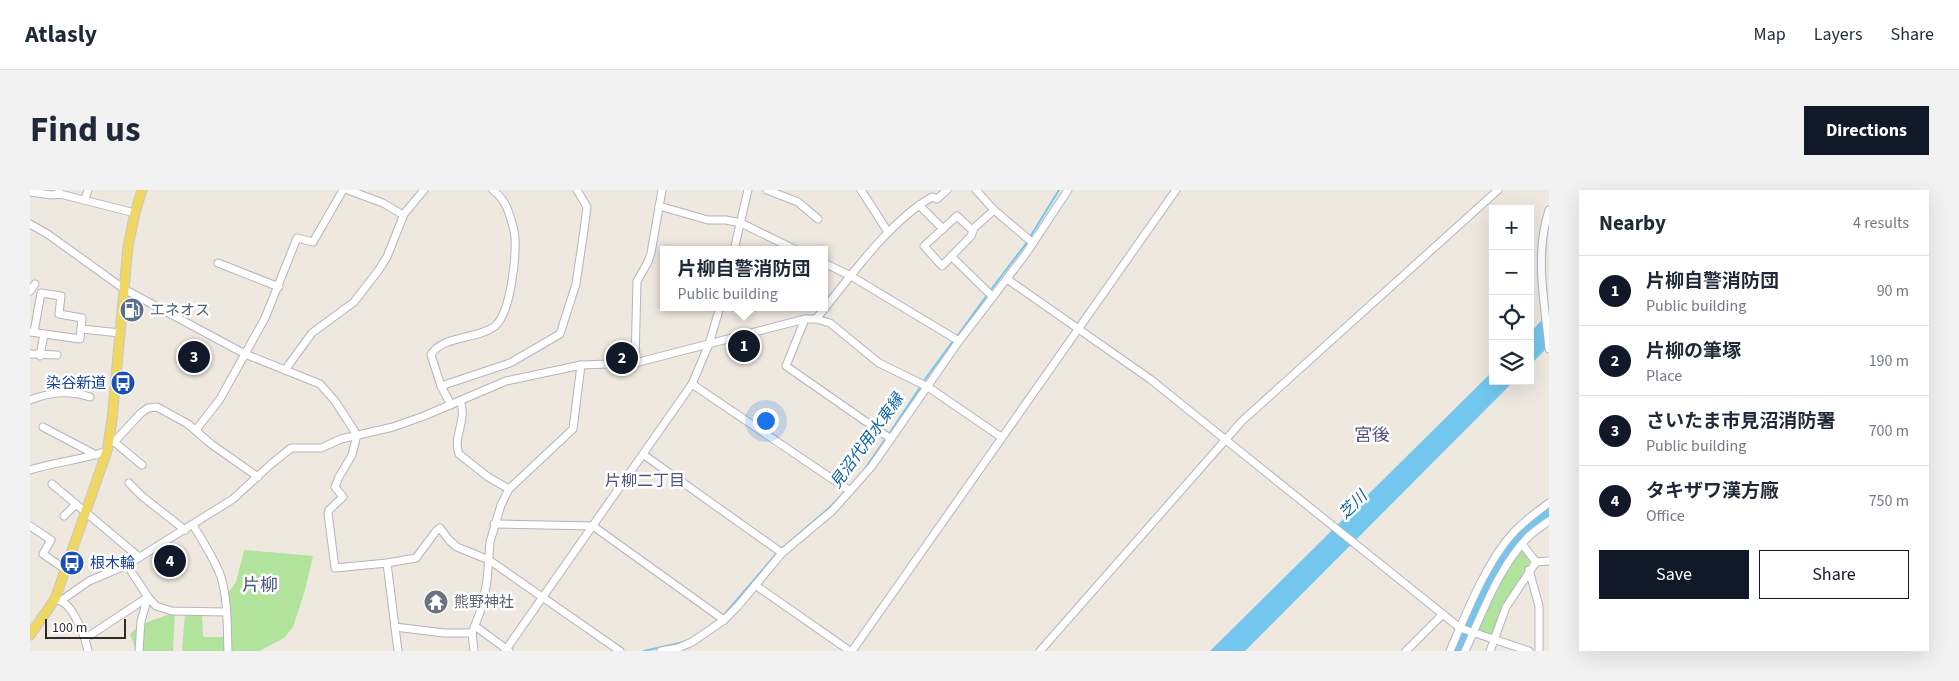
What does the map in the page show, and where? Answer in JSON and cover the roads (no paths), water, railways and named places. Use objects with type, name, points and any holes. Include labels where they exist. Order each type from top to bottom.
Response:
[{"type":"main road","points":[[30,636],[58,600],[66,570],[112,440],[128,246],[142,190]]},
{"type":"street","points":[[85,199],[88,190]]},
{"type":"street","points":[[196,430],[220,399],[266,318],[297,238],[312,242],[343,190]]},
{"type":"street","points":[[348,190],[383,203],[403,216]]},
{"type":"street","points":[[285,370],[312,333],[354,302],[378,271],[387,257],[403,216],[424,190]]},
{"type":"street","points":[[451,405],[441,386],[431,355],[434,349],[456,340],[485,333],[502,319],[507,301],[514,262],[515,236],[507,207],[493,190]]},
{"type":"street","points":[[441,386],[510,363],[560,334],[576,284],[587,207],[577,190]]},
{"type":"street","points":[[635,362],[637,281],[651,253],[662,190]]},
{"type":"street","points":[[735,246],[748,190]]},
{"type":"street","points":[[767,190],[798,202],[818,219]]},
{"type":"street","points":[[860,190],[888,232]]},
{"type":"street","points":[[828,304],[888,232],[919,205],[932,197],[937,199],[948,190]]},
{"type":"street","points":[[976,190],[994,210],[1033,243]]},
{"type":"street","points":[[661,651],[678,648],[692,642],[724,620],[782,553],[832,511],[850,491],[872,466],[959,341],[1033,243],[1068,190]]},
{"type":"street","points":[[755,585],[851,651],[1176,190]]},
{"type":"street","points":[[1040,651],[1242,421],[1498,190]]},
{"type":"street","points":[[30,192],[52,196],[60,192],[135,213]]},
{"type":"street","points":[[919,205],[943,229]]},
{"type":"street","points":[[659,206],[708,220],[726,220],[741,223],[788,246]]},
{"type":"street","points":[[973,231],[957,216],[924,246],[942,266],[994,210]]},
{"type":"street","points":[[1549,210],[1542,255],[1549,349]]},
{"type":"street","points":[[30,224],[49,235],[124,289],[245,354],[312,380],[324,388],[335,401],[357,435],[352,455],[335,487],[343,497],[329,510],[328,514],[335,568],[416,558],[440,528],[457,547],[489,560],[620,651]]},
{"type":"street","points":[[952,257],[993,297]]},
{"type":"street","points":[[218,263],[279,287]]},
{"type":"street","points":[[828,265],[851,276],[959,341]]},
{"type":"street","points":[[1007,279],[1150,379],[1461,628],[1514,648],[1529,651]]},
{"type":"street","points":[[30,291],[34,284]]},
{"type":"street","points":[[41,293],[62,296],[59,314],[82,318],[80,339],[32,332],[41,293]]},
{"type":"street","points":[[395,627],[444,633],[474,630],[507,650],[692,384],[709,344],[719,311]]},
{"type":"street","points":[[816,319],[823,311]]},
{"type":"street","points":[[88,651],[86,638],[72,612],[58,600],[89,582],[127,565],[233,500],[291,448],[321,448],[341,439],[393,427],[506,381],[581,365],[635,362],[804,319],[816,319],[830,323],[841,330],[879,363],[928,387],[1001,437]]},
{"type":"street","points":[[804,319],[786,366],[891,439]]},
{"type":"street","points":[[81,329],[121,333]]},
{"type":"street","points":[[40,356],[44,334]]},
{"type":"street","points":[[30,354],[40,356],[57,355]]},
{"type":"street","points":[[474,651],[474,630],[482,607],[494,524],[509,489],[573,429],[581,365]]},
{"type":"street","points":[[692,384],[850,491]]},
{"type":"street","points":[[30,400],[64,392],[74,392],[90,397]]},
{"type":"street","points":[[460,401],[464,410],[458,439],[457,450],[459,454],[488,477],[509,489]]},
{"type":"street","points":[[142,465],[112,440],[141,412],[154,406],[196,430],[210,444],[258,477]]},
{"type":"street","points":[[43,427],[96,455]]},
{"type":"street","points":[[30,470],[107,451]]},
{"type":"street","points":[[644,455],[782,553]]},
{"type":"street","points":[[129,483],[143,497],[185,530]]},
{"type":"street","points":[[52,484],[138,557]]},
{"type":"street","points":[[1450,651],[1486,574],[1504,545],[1516,530],[1549,503]]},
{"type":"street","points":[[64,516],[76,504]]},
{"type":"street","points":[[1465,651],[1502,574],[1522,544],[1531,534],[1549,521]]},
{"type":"street","points":[[494,524],[593,526],[724,620]]},
{"type":"street","points":[[30,526],[51,540],[43,554],[66,570]]},
{"type":"street","points":[[193,526],[213,558],[221,578],[226,612],[228,651]]},
{"type":"street","points":[[1522,544],[1536,562]]},
{"type":"street","points":[[1490,651],[1506,607],[1529,570],[1536,562],[1549,561]]},
{"type":"street","points":[[387,563],[398,651]]},
{"type":"street","points":[[127,565],[156,606],[172,611],[226,612]]},
{"type":"street","points":[[1529,570],[1539,606],[1539,651]]},
{"type":"street","points":[[86,638],[148,597]]},
{"type":"street","points":[[139,651],[142,621],[148,597]]},
{"type":"street","points":[[1406,651],[1443,614]]},
{"type":"water","points":[[1549,312],[1549,346],[1534,361],[1534,340],[1534,329]]},
{"type":"water","points":[[1489,375],[1489,385],[1510,385],[1245,651],[1210,651]]},
{"type":"waterway","name":"見沼代用水東縁","points":[[1030,237],[1059,190]]},
{"type":"waterway","name":"見沼代用水東縁","points":[[990,291],[1028,241]]},
{"type":"waterway","name":"見沼代用水東縁","points":[[956,338],[987,295]]},
{"type":"waterway","name":"見沼代用水東縁","points":[[923,382],[953,341]]},
{"type":"waterway","name":"見沼代用水東縁","points":[[889,434],[921,386]]},
{"type":"waterway","name":"見沼代用水東縁","points":[[862,473],[886,438]]},
{"type":"waterway","name":"見沼代用水東縁","points":[[780,550],[844,493]]},
{"type":"waterway","points":[[1458,651],[1491,578],[1507,550],[1523,531],[1549,513]]},
{"type":"waterway","name":"見沼代用水東縁","points":[[723,616],[777,553]]},
{"type":"waterway","name":"見沼代用水東縁","points":[[644,651],[684,642]]},
{"type":"place","name":"エネオス","points":[[132,310]]},
{"type":"place","name":"片柳自警消防団","points":[[744,346]]},
{"type":"place","name":"さいたま市見沼消防署","points":[[194,357]]},
{"type":"place","name":"片柳の筆塚","points":[[622,358]]},
{"type":"place","name":"染谷新道","points":[[123,383]]},
{"type":"place","name":"タキザワ漢方廠","points":[[170,561]]},
{"type":"place","name":"根木輪","points":[[72,563]]},
{"type":"place","name":"熊野神社","points":[[436,602]]},
{"type":"district","name":"宮後","points":[[1372,435]]},
{"type":"district","name":"片柳二丁目","points":[[645,481]]},
{"type":"district","name":"片柳","points":[[260,585]]},
{"type":"water label","name":"芝川","points":[[1353,505]]}]
